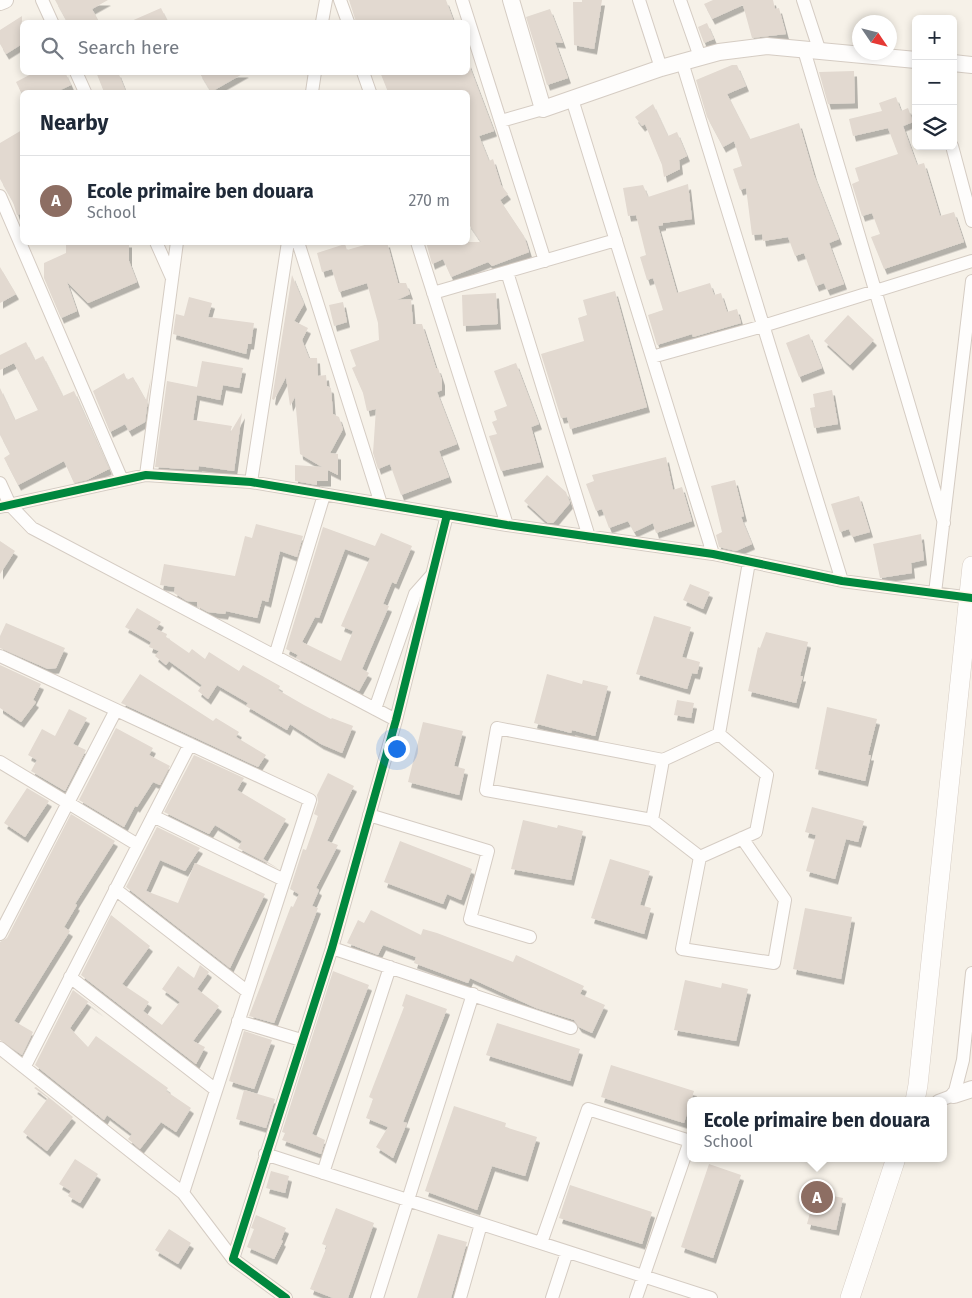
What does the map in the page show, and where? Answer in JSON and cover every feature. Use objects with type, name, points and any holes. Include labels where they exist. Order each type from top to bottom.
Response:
[{"type":"main road","points":[[916,1097],[972,566]]},
{"type":"main road","points":[[850,1298],[895,1162]]},
{"type":"street","points":[[0,2],[6,0]]},
{"type":"street","points":[[42,0],[51,20]]},
{"type":"street","points":[[322,20],[326,0]]},
{"type":"street","points":[[340,0],[347,20]]},
{"type":"street","points":[[462,0],[468,20]]},
{"type":"street","points":[[511,0],[543,109]]},
{"type":"street","points":[[639,0],[661,68]]},
{"type":"street","points":[[680,0],[700,57]]},
{"type":"street","points":[[802,0],[812,51],[875,290],[944,523]]},
{"type":"street","points":[[470,25],[545,261]]},
{"type":"street","points":[[501,121],[543,109],[661,68],[719,52],[767,46],[912,60]]},
{"type":"street","points":[[682,62],[842,581]]},
{"type":"street","points":[[957,63],[972,65]]},
{"type":"street","points":[[77,75],[84,90]]},
{"type":"street","points":[[312,90],[315,75]]},
{"type":"street","points":[[364,75],[369,90]]},
{"type":"street","points":[[572,99],[713,554]]},
{"type":"street","points":[[953,150],[972,221]]},
{"type":"street","points":[[0,196],[20,243]]},
{"type":"street","points":[[433,293],[616,240]]},
{"type":"street","points":[[21,245],[122,480]]},
{"type":"street","points":[[157,245],[172,278]]},
{"type":"street","points":[[146,474],[177,245]]},
{"type":"street","points":[[251,482],[288,245]]},
{"type":"street","points":[[299,245],[381,504]]},
{"type":"street","points":[[418,245],[507,525]]},
{"type":"street","points":[[652,357],[764,326],[972,261]]},
{"type":"street","points":[[508,272],[588,537]]},
{"type":"street","points":[[935,593],[972,281]]},
{"type":"street","points":[[5,506],[146,474],[251,482],[507,525],[713,554],[842,581],[970,598]]},
{"type":"street","points":[[0,483],[5,506],[32,528],[396,720]]},
{"type":"street","points":[[275,656],[324,495]]},
{"type":"street","points":[[233,1259],[301,1040],[332,948],[396,720],[447,515]]},
{"type":"street","points":[[719,734],[749,562]]},
{"type":"street","points":[[375,709],[415,594],[432,574]]},
{"type":"street","points":[[0,656],[310,800],[183,1193]]},
{"type":"street","points":[[0,934],[116,710]]},
{"type":"street","points":[[700,857],[652,820],[486,790],[497,728],[663,760],[719,734]]},
{"type":"street","points":[[700,857],[756,832],[767,775],[719,734]]},
{"type":"street","points":[[25,1066],[190,744]]},
{"type":"street","points":[[652,820],[663,760]]},
{"type":"street","points":[[0,762],[138,845]]},
{"type":"street","points":[[369,815],[488,851],[470,919],[530,937]]},
{"type":"street","points":[[153,816],[284,880]]},
{"type":"street","points":[[700,857],[682,949],[774,963],[785,900],[742,838]]},
{"type":"street","points":[[115,889],[248,992]]},
{"type":"street","points":[[332,948],[571,1028]]},
{"type":"street","points":[[324,1173],[390,967]]},
{"type":"street","points":[[954,1095],[963,1060],[972,973]]},
{"type":"street","points":[[70,977],[216,1090]]},
{"type":"street","points":[[377,1298],[473,994]]},
{"type":"street","points":[[238,1021],[301,1040]]},
{"type":"street","points":[[0,1048],[183,1193],[233,1259],[286,1298]]},
{"type":"street","points":[[947,1098],[972,1089]]},
{"type":"street","points":[[541,1243],[588,1109],[687,1140]]},
{"type":"street","points":[[636,1298],[687,1150]]},
{"type":"street","points":[[265,1154],[711,1298]]},
{"type":"street","points":[[460,1298],[481,1224]]},
{"type":"street","points":[[552,1298],[567,1252]]},
{"type":"building","points":[[55,0],[108,0],[92,9],[98,20],[66,20]]},
{"type":"building","points":[[349,0],[446,0],[453,20],[355,20]]},
{"type":"building","points":[[582,0],[602,0],[594,49],[574,45],[573,2],[582,2]]},
{"type":"building","points":[[713,0],[773,0],[775,9],[779,8],[786,34],[752,38],[743,5],[712,19],[704,4]]},
{"type":"building","points":[[161,8],[167,20],[134,20]]},
{"type":"building","points":[[550,9],[563,43],[555,42],[568,78],[547,85],[526,17]]},
{"type":"building","points":[[22,16],[22,20],[20,20],[20,45],[6,54],[0,44],[0,30]]},
{"type":"building","points":[[707,23],[714,39],[704,43],[698,27]]},
{"type":"building","points":[[732,65],[737,65],[746,86],[727,94],[750,139],[799,123],[814,175],[839,239],[829,243],[844,284],[827,290],[824,283],[816,286],[804,253],[795,256],[788,237],[763,241],[762,234],[752,235],[746,188],[740,190],[733,169],[742,166],[734,141],[723,147],[707,117],[696,80]]},
{"type":"building","points":[[470,67],[494,131],[479,136],[489,161],[493,159],[501,185],[508,194],[500,200],[524,236],[529,252],[492,266],[488,262],[451,277],[443,259],[432,264],[427,245],[470,245],[470,242],[481,242],[470,226],[470,90],[387,90],[381,75],[470,75]]},
{"type":"building","points":[[854,71],[855,103],[828,104],[819,72]]},
{"type":"building","points":[[29,75],[66,75],[71,85],[60,90],[20,90],[16,82]]},
{"type":"building","points":[[97,75],[119,75],[125,90],[103,90]]},
{"type":"building","points":[[201,75],[241,75],[214,90],[210,90]]},
{"type":"building","points":[[896,97],[901,111],[908,108],[912,122],[903,126],[917,165],[924,163],[940,216],[954,212],[964,242],[884,269],[871,237],[880,234],[872,213],[862,216],[852,184],[859,181],[855,168],[898,154],[888,128],[853,136],[849,119],[882,111],[879,103]]},
{"type":"building","points":[[653,104],[668,136],[677,132],[687,156],[679,160],[680,169],[664,177],[662,165],[645,124],[642,126],[635,117]]},
{"type":"building","points":[[20,131],[20,214],[17,215],[13,202],[0,179],[0,143]]},
{"type":"building","points":[[688,184],[692,219],[663,223],[663,225],[658,226],[677,293],[710,283],[714,295],[721,293],[727,312],[737,309],[741,323],[693,337],[692,334],[657,345],[648,315],[663,310],[653,278],[647,280],[640,257],[646,255],[636,215],[628,216],[623,188],[643,185],[648,197]]},
{"type":"building","points":[[66,245],[129,245],[129,261],[137,282],[88,303],[67,282],[77,311],[61,318],[44,278],[44,263],[66,253]]},
{"type":"building","points":[[342,245],[345,245],[347,250],[364,245],[388,245],[398,283],[406,283],[410,294],[397,300],[411,299],[413,324],[422,324],[436,368],[438,368],[442,380],[442,390],[437,392],[457,444],[439,451],[449,477],[401,495],[390,464],[378,469],[373,453],[376,409],[367,411],[363,393],[352,368],[356,366],[350,350],[379,340],[378,323],[367,283],[339,292],[332,269],[322,272],[317,253]]},
{"type":"building","points":[[0,267],[16,294],[0,303]]},
{"type":"building","points":[[292,275],[304,304],[294,321],[308,328],[302,340],[309,358],[317,358],[318,376],[326,375],[327,386],[331,388],[333,414],[339,417],[343,429],[330,453],[338,454],[338,475],[328,470],[328,481],[317,481],[317,485],[295,481],[295,465],[322,467],[300,454],[295,397],[290,406],[286,377],[274,400],[272,399]]},
{"type":"building","points":[[615,291],[647,407],[570,429],[567,417],[561,418],[541,354],[584,341],[578,318],[587,315],[583,300]]},
{"type":"building","points":[[496,293],[498,324],[463,326],[462,295]]},
{"type":"building","points":[[189,297],[212,303],[208,317],[254,323],[251,344],[248,344],[246,354],[173,334],[176,314],[184,316]]},
{"type":"building","points":[[343,302],[347,322],[334,326],[329,305]]},
{"type":"building","points":[[848,315],[874,340],[850,365],[824,341]]},
{"type":"building","points":[[809,334],[822,368],[799,377],[786,343]]},
{"type":"building","points":[[26,342],[35,360],[43,356],[63,396],[74,391],[109,469],[87,480],[74,483],[64,461],[18,485],[4,458],[10,454],[0,435],[0,388],[15,420],[38,410],[14,363],[0,370],[0,355]]},
{"type":"building","points":[[202,361],[243,368],[239,388],[223,385],[220,400],[197,395],[193,420],[232,426],[230,433],[242,413],[234,471],[199,466],[198,470],[155,467],[167,381],[197,387]]},
{"type":"building","points":[[516,363],[539,424],[531,427],[541,462],[501,471],[489,436],[497,434],[492,422],[497,420],[494,411],[507,406],[494,371]]},
{"type":"building","points":[[124,373],[127,380],[133,377],[146,400],[151,378],[145,422],[129,431],[125,424],[110,432],[93,391]]},
{"type":"building","points":[[832,390],[838,424],[814,428],[810,408],[815,407],[813,394]]},
{"type":"building","points":[[666,457],[673,490],[682,487],[692,521],[656,533],[653,523],[634,532],[628,521],[609,528],[602,509],[596,511],[586,484],[594,481],[592,475]]},
{"type":"building","points":[[547,475],[566,492],[570,503],[553,523],[548,523],[524,501]]},
{"type":"building","points":[[735,480],[744,516],[741,517],[752,544],[736,551],[719,547],[716,535],[722,532],[711,486]]},
{"type":"building","points":[[859,496],[870,532],[852,537],[849,529],[840,532],[831,504]]},
{"type":"building","points":[[256,524],[303,536],[297,557],[280,551],[268,602],[262,600],[257,618],[226,611],[225,614],[208,612],[197,606],[197,602],[187,601],[174,593],[175,587],[160,585],[164,564],[235,576],[245,536],[252,538]]},
{"type":"building","points":[[323,527],[375,546],[381,533],[412,546],[396,584],[392,582],[383,604],[389,606],[362,669],[369,673],[359,691],[296,658],[298,655],[286,649]],"holes":[[[345,549],[370,558],[341,626],[353,631],[341,661],[302,642],[315,617],[319,618]]]},
{"type":"building","points":[[921,534],[924,560],[911,563],[912,573],[880,578],[873,544]]},
{"type":"building","points":[[0,541],[15,551],[0,574]]},
{"type":"building","points":[[690,584],[710,592],[703,609],[683,600]]},
{"type":"building","points":[[137,608],[161,622],[156,629],[167,634],[166,637],[189,653],[192,649],[205,659],[209,652],[239,671],[243,665],[280,686],[278,690],[304,705],[331,719],[353,726],[342,753],[321,744],[290,724],[287,730],[246,706],[248,703],[217,685],[208,699],[198,691],[202,685],[169,661],[166,665],[155,656],[159,651],[149,647],[151,642],[125,627]]},
{"type":"building","points":[[654,616],[691,627],[682,657],[700,662],[697,674],[692,673],[687,689],[636,674]]},
{"type":"building","points":[[6,623],[65,648],[56,668],[48,669],[0,648],[0,636]]},
{"type":"building","points":[[766,632],[808,642],[800,676],[803,676],[796,703],[748,691],[758,647],[760,648]]},
{"type":"building","points":[[0,665],[41,684],[33,700],[36,702],[21,722],[0,708]]},
{"type":"building","points":[[140,674],[213,721],[216,718],[239,732],[236,737],[266,755],[258,767],[121,703]]},
{"type":"building","points":[[547,674],[582,684],[583,680],[608,686],[595,736],[572,730],[571,733],[534,723]]},
{"type":"building","points":[[677,700],[694,703],[691,718],[674,715]]},
{"type":"building","points":[[827,707],[877,719],[868,755],[871,755],[865,781],[815,769]]},
{"type":"building","points":[[69,709],[87,718],[73,744],[86,750],[65,791],[31,771],[37,760],[28,755],[42,729],[55,736]]},
{"type":"building","points":[[423,722],[463,731],[454,766],[465,769],[459,795],[408,782]]},
{"type":"building","points":[[116,728],[153,748],[149,755],[170,766],[160,785],[153,782],[137,807],[135,806],[124,827],[79,800]]},
{"type":"building","points":[[194,755],[244,778],[237,790],[286,819],[263,859],[279,869],[238,848],[242,841],[215,825],[209,834],[164,812]]},
{"type":"building","points":[[328,773],[354,786],[327,841],[338,845],[316,888],[319,890],[312,906],[318,908],[274,1023],[249,1016],[291,906],[293,907],[299,894],[290,889],[303,849],[306,850],[318,816],[314,814],[318,802],[317,795]]},
{"type":"building","points":[[27,788],[49,801],[25,837],[4,823]]},
{"type":"building","points":[[812,807],[864,821],[858,842],[846,839],[835,879],[806,871],[816,835],[805,832]]},
{"type":"building","points":[[71,814],[115,841],[75,904],[77,905],[64,927],[70,931],[14,1021],[33,1032],[22,1055],[0,1040],[0,942],[7,938]]},
{"type":"building","points":[[523,820],[557,828],[558,825],[583,831],[571,880],[511,869]]},
{"type":"building","points":[[157,827],[200,848],[185,871],[160,860],[146,891],[178,903],[195,863],[265,894],[230,968],[126,887]]},
{"type":"building","points":[[400,841],[472,869],[461,900],[447,894],[443,904],[384,882]]},
{"type":"building","points":[[610,859],[650,871],[640,905],[651,908],[644,934],[591,918]]},
{"type":"building","points":[[805,908],[852,917],[841,979],[793,969]]},
{"type":"building","points":[[371,910],[421,935],[423,929],[437,933],[513,962],[516,955],[584,986],[580,994],[605,1005],[592,1033],[579,1027],[574,1020],[536,1008],[470,978],[468,983],[414,963],[416,957],[383,945],[378,955],[347,943],[358,920],[364,923]]},
{"type":"building","points":[[111,915],[150,946],[122,984],[149,1002],[143,1011],[162,1025],[180,1002],[162,989],[178,966],[194,978],[200,965],[209,972],[197,989],[219,1006],[193,1041],[205,1047],[196,1064],[81,975]]},
{"type":"building","points":[[333,971],[369,985],[312,1134],[325,1140],[321,1154],[282,1140],[285,1133],[282,1132]]},
{"type":"building","points":[[685,980],[721,988],[722,983],[748,989],[736,1041],[674,1030]]},
{"type":"building","points":[[73,990],[102,1012],[88,1002],[70,1028],[88,1047],[96,1036],[168,1088],[166,1091],[191,1108],[176,1132],[161,1122],[140,1149],[128,1139],[132,1134],[107,1115],[104,1120],[35,1065]]},
{"type":"building","points":[[406,994],[447,1009],[403,1122],[407,1123],[393,1158],[376,1147],[388,1127],[366,1118],[373,1099],[369,1097],[404,1007],[402,1006]]},
{"type":"building","points":[[497,1023],[580,1049],[570,1081],[486,1055]]},
{"type":"building","points":[[244,1031],[272,1040],[254,1089],[229,1081]]},
{"type":"building","points":[[611,1065],[694,1091],[692,1097],[687,1097],[687,1113],[684,1123],[601,1097]]},
{"type":"building","points":[[36,1087],[73,1117],[47,1151],[23,1132],[48,1098],[34,1088]]},
{"type":"building","points":[[244,1090],[275,1099],[266,1128],[236,1119]]},
{"type":"building","points":[[454,1106],[506,1123],[505,1127],[537,1137],[525,1176],[492,1166],[477,1210],[425,1191]]},
{"type":"building","points":[[75,1159],[98,1174],[80,1203],[68,1196],[71,1191],[59,1184]]},
{"type":"building","points":[[709,1164],[741,1175],[713,1258],[681,1247]]},
{"type":"building","points":[[271,1171],[289,1176],[285,1193],[266,1188]]},
{"type":"building","points":[[570,1185],[652,1212],[642,1244],[559,1218]]},
{"type":"building","points":[[823,1194],[843,1198],[836,1230],[807,1224],[811,1209],[819,1211]]},
{"type":"building","points":[[336,1208],[374,1223],[348,1298],[333,1298],[310,1289],[327,1246],[322,1244]]},
{"type":"building","points":[[256,1215],[286,1228],[281,1240],[283,1241],[274,1259],[247,1247],[254,1229],[251,1228]]},
{"type":"building","points":[[169,1229],[191,1243],[178,1264],[155,1250]]},
{"type":"building","points":[[438,1234],[467,1242],[451,1298],[417,1298]]},
{"type":"cycle path","points":[[0,507],[146,475],[251,482],[507,525],[713,554],[842,581],[972,598]]},
{"type":"cycle path","points":[[286,1298],[233,1259],[332,948],[396,720],[447,515]]},
{"type":"place","name":"Ecole primaire ben douara","points":[[817,1197]]}]
